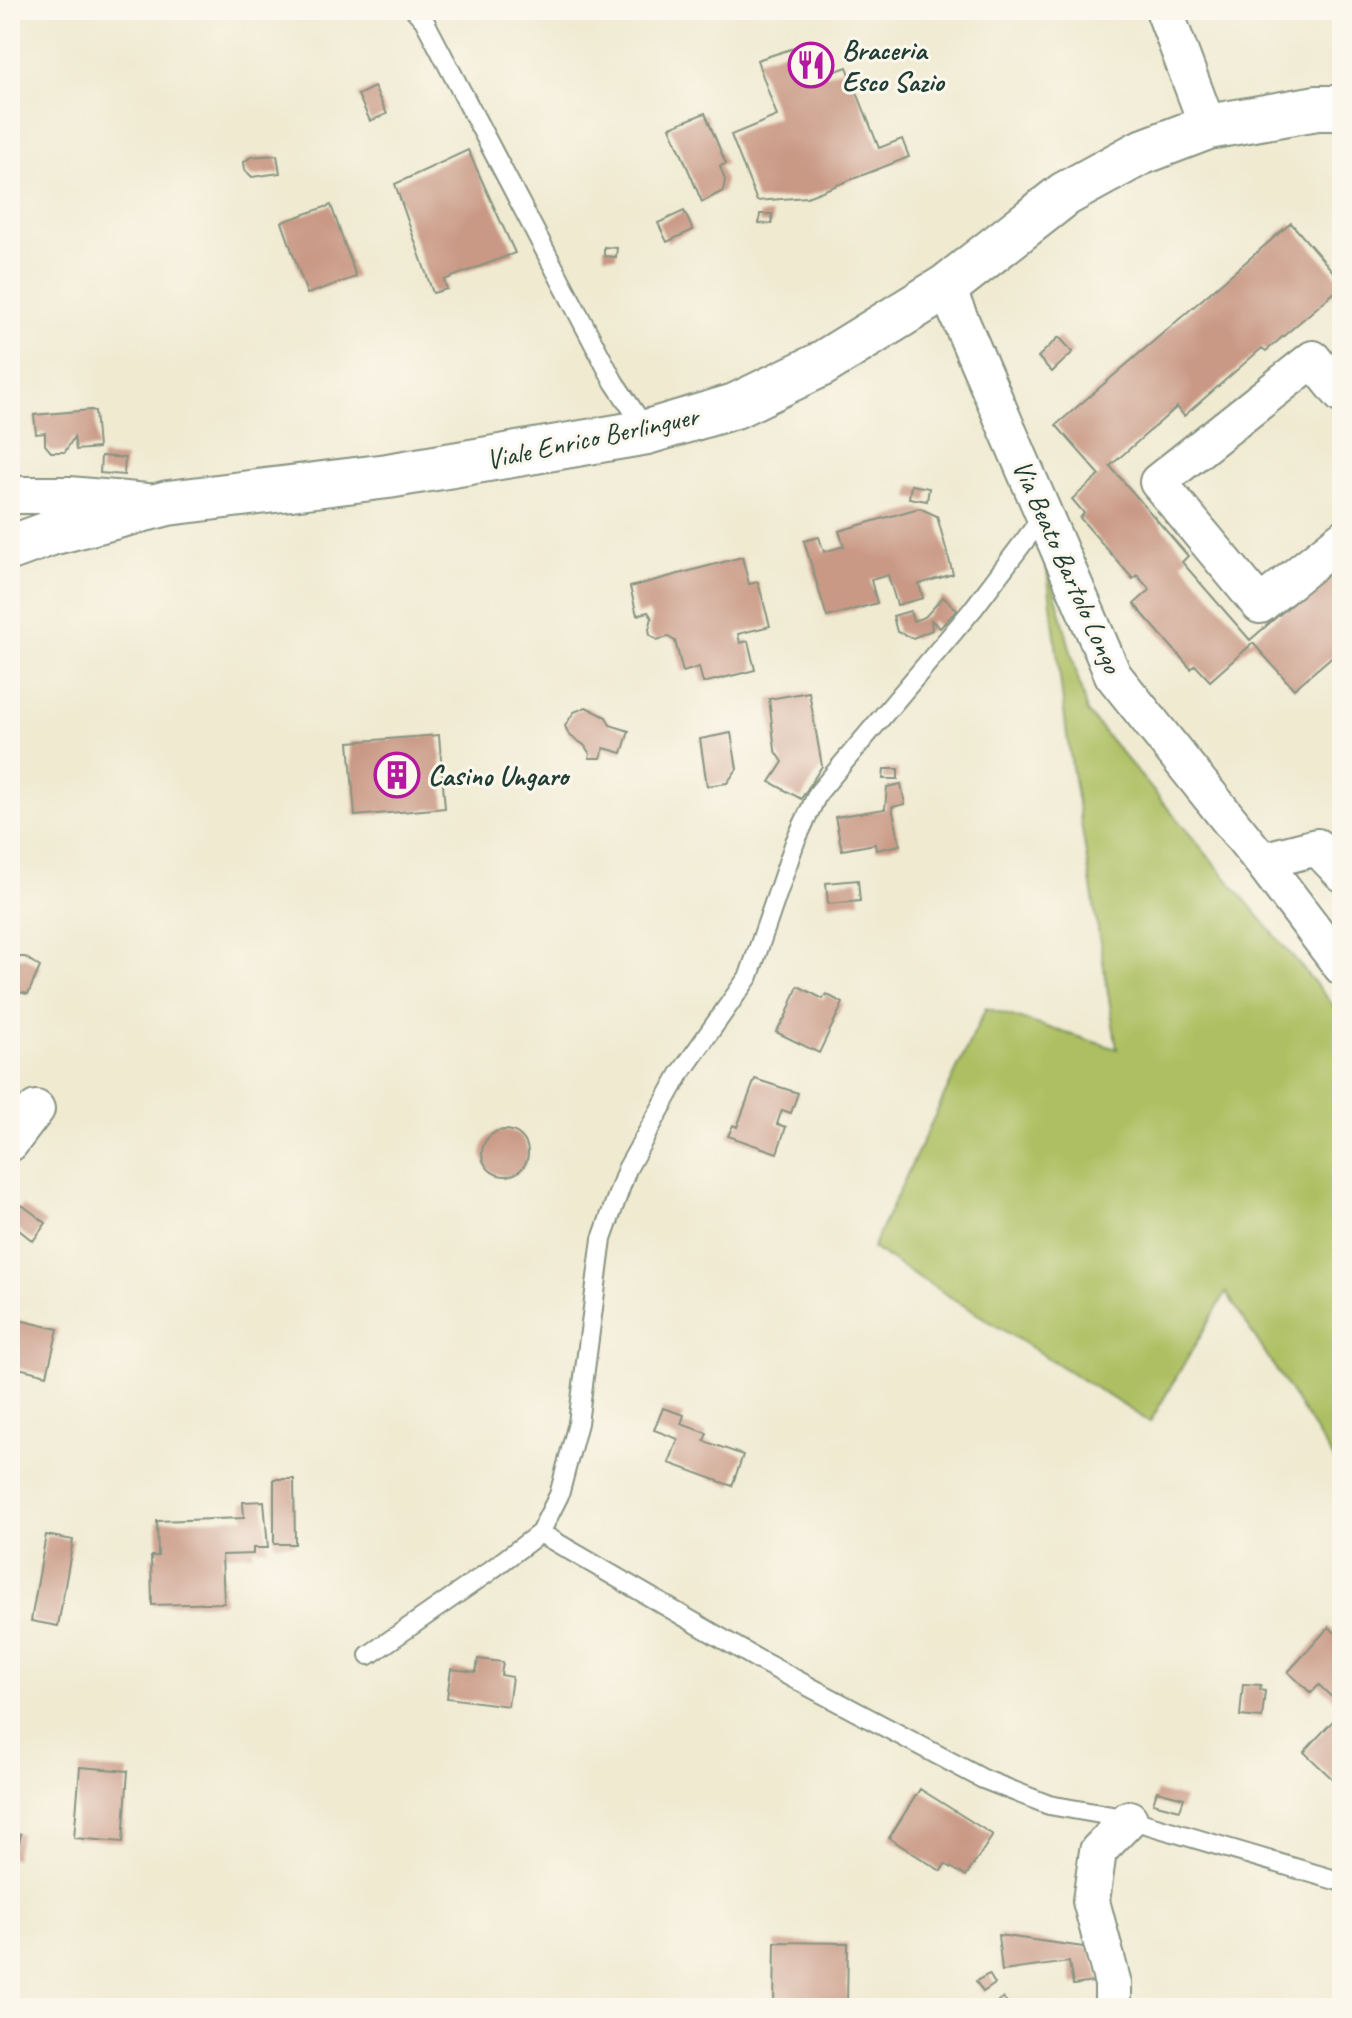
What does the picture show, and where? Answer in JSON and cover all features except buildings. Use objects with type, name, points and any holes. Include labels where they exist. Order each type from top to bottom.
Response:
[{"type":"main road","name":"Viale Enrico Berlinguer","points":[[10,548],[51,533],[168,503],[388,476],[647,432],[735,406],[820,365],[946,287],[1065,194],[1140,153],[1208,127],[1317,108],[1342,108]]},
{"type":"street","points":[[1164,10],[1208,127]]},
{"type":"street","name":"Via Beato Bartolo Longo","points":[[946,287],[1113,675],[1262,861],[1342,967]]},
{"type":"street","points":[[1342,395],[1313,359],[1158,482],[1260,605],[1342,539]]},
{"type":"street","points":[[10,495],[69,495],[168,503]]},
{"type":"street","points":[[1262,861],[1317,847],[1342,873]]},
{"type":"street","points":[[10,1143],[36,1109]]},
{"type":"street","points":[[1113,2008],[1113,1984],[1091,1901],[1098,1851],[1129,1819]]},
{"type":"lane","points":[[415,10],[432,34],[614,382],[647,432]]},
{"type":"lane","points":[[369,1655],[540,1533],[559,1495],[578,1423],[602,1239],[627,1169],[680,1074],[749,976],[795,842],[818,793],[973,609],[1044,515]]},
{"type":"lane","points":[[540,1533],[759,1660],[983,1779],[1049,1805],[1129,1819],[1342,1882]]},
{"type":"green space","points":[[1045,554],[1087,712],[1330,1001],[1342,1020],[1342,1472],[1226,1292],[1150,1422],[872,1248],[986,1008],[1117,1049],[1067,735]]},
{"type":"place","name":"Braceria Esco Sazio","points":[[811,65]]},
{"type":"place","name":"Casino Ungaro","points":[[397,775]]}]
